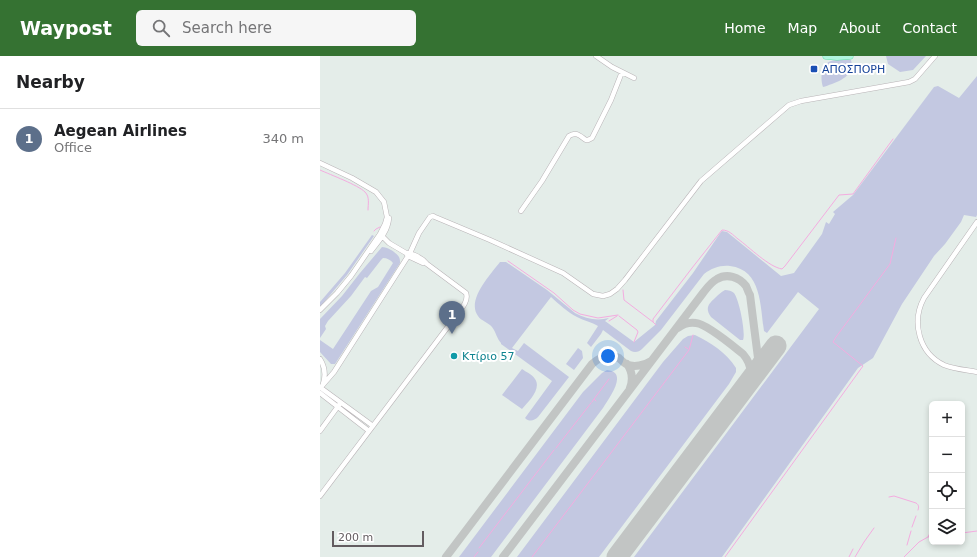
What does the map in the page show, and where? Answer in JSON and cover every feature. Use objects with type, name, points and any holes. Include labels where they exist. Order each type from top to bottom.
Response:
[{"type":"main road","points":[[826,56],[850,56]]},
{"type":"street","points":[[596,56],[607,64],[634,78]]},
{"type":"street","points":[[321,388],[334,372],[430,217],[435,217],[490,240],[563,273],[593,294],[600,296],[610,294],[626,280],[701,181],[789,105],[801,101],[909,82],[915,78],[935,56]]},
{"type":"street","points":[[521,211],[542,182],[569,136],[576,134],[586,140],[590,140],[592,138],[611,100],[622,72]]},
{"type":"street","points":[[320,163],[375,188],[386,199],[389,210],[389,220],[375,247],[351,276]]},
{"type":"street","points":[[977,222],[924,298],[919,311],[918,320],[918,330],[921,341],[932,356],[946,366],[977,372]]},
{"type":"street","points":[[382,234],[398,248]]},
{"type":"street","points":[[320,496],[468,299],[466,293],[420,258],[408,254],[389,243],[382,234]]},
{"type":"street","points":[[321,310],[338,293],[382,234]]},
{"type":"street","points":[[375,247],[382,243],[389,243]]},
{"type":"street","points":[[320,358],[325,372],[321,388]]},
{"type":"street","points":[[321,388],[369,431]]},
{"type":"street","points":[[320,393],[373,426]]},
{"type":"street","points":[[320,431],[339,405]]},
{"type":"shaded area","points":[[886,56],[926,56],[913,70],[900,72],[888,64]]},
{"type":"shaded area","points":[[833,60],[851,60],[852,66],[848,75],[823,87],[822,72],[825,65]]},
{"type":"shaded area","points":[[977,76],[976,217],[964,215],[961,222],[934,256],[902,304],[873,358],[858,368],[722,557],[634,557],[819,309],[798,292],[767,333],[764,331],[758,291],[754,282],[748,274],[740,269],[730,266],[719,267],[704,274],[661,330],[641,350],[635,352],[631,351],[603,330],[591,347],[587,343],[598,326],[573,315],[551,297],[512,348],[518,351],[524,343],[569,377],[538,417],[530,420],[525,418],[552,381],[501,344],[492,327],[478,316],[475,310],[475,302],[477,295],[486,280],[500,262],[506,262],[547,290],[575,313],[592,319],[609,318],[605,321],[634,342],[655,325],[656,321],[693,273],[722,231],[727,232],[781,276],[794,273],[822,234],[826,222],[829,224],[835,214],[833,212],[853,195],[934,87],[938,86],[959,98]]},
{"type":"shaded area","points":[[372,235],[374,236],[347,275],[320,307],[320,302],[345,273]]},
{"type":"shaded area","points":[[382,247],[396,253],[400,263],[335,364],[331,364],[320,352],[320,340],[333,349],[371,291],[378,287],[393,263],[386,258],[381,260],[367,278],[365,277],[351,296],[328,321],[325,326],[326,329],[320,338],[320,319],[342,296]]},
{"type":"shaded area","points":[[725,290],[734,293],[736,296],[743,324],[743,340],[740,340],[711,317],[708,312],[708,307],[711,302]]},
{"type":"shaded area","points":[[695,335],[728,357],[736,368],[736,372],[729,384],[599,557],[517,557],[663,362],[683,339],[688,336]]},
{"type":"shaded area","points":[[578,348],[582,351],[583,358],[574,370],[566,364]]},
{"type":"shaded area","points":[[522,369],[534,377],[537,387],[531,399],[522,409],[502,395]]},
{"type":"shaded area","points":[[607,370],[616,375],[616,386],[613,392],[603,408],[491,557],[459,557],[583,392]]},
{"type":"waterway","points":[[656,325],[653,322],[653,319],[722,230],[731,233],[771,265],[782,269],[839,195],[853,194],[893,139]]},
{"type":"waterway","points":[[320,170],[362,189],[367,194],[368,210]]},
{"type":"waterway","points":[[374,231],[380,227]]},
{"type":"waterway","points":[[725,557],[863,366],[833,342],[890,264],[896,238]]},
{"type":"waterway","points":[[508,261],[554,293],[573,310],[580,314],[598,318],[618,315]]},
{"type":"waterway","points":[[623,290],[624,300],[653,322]]},
{"type":"waterway","points":[[609,321],[617,316]]},
{"type":"waterway","points":[[619,316],[637,330],[638,332],[634,342]]},
{"type":"waterway","points":[[532,557],[689,350],[693,335]]},
{"type":"waterway","points":[[594,399],[609,379]]},
{"type":"waterway","points":[[592,402],[594,399],[596,401]]},
{"type":"waterway","points":[[556,448],[591,403]]},
{"type":"waterway","points":[[479,548],[554,450]]},
{"type":"waterway","points":[[889,497],[894,496],[916,503],[918,505],[918,510]]},
{"type":"waterway","points":[[912,527],[916,516]]},
{"type":"waterway","points":[[855,557],[874,528]]},
{"type":"waterway","points":[[907,545],[911,531]]},
{"type":"waterway","points":[[965,533],[977,531]]},
{"type":"waterway","points":[[904,557],[919,542],[928,537]]},
{"type":"waterway","points":[[849,557],[853,549]]},
{"type":"waterway","points":[[474,557],[478,552]]},
{"type":"taxiway","points":[[503,557],[709,285],[717,279],[725,276],[740,280],[746,286],[750,295],[758,358],[755,369],[748,383]]},
{"type":"taxiway","points":[[678,328],[682,325],[693,323],[701,324],[713,331],[743,354],[747,359],[751,371],[750,378]]},
{"type":"taxiway","points":[[446,557],[592,364],[601,357],[608,355],[615,356],[626,364],[632,366],[643,365],[651,361]]},
{"type":"taxiway","points":[[627,364],[632,376],[630,388]]},
{"type":"runway","points":[[617,557],[776,346]]},
{"type":"place","name":"ΑΠΟΣΠΟΡΗ","points":[[814,69]]},
{"type":"place","name":"Aegean Airlines","points":[[452,334]]},
{"type":"place","name":"Κτίριο 57","points":[[454,356]]}]
